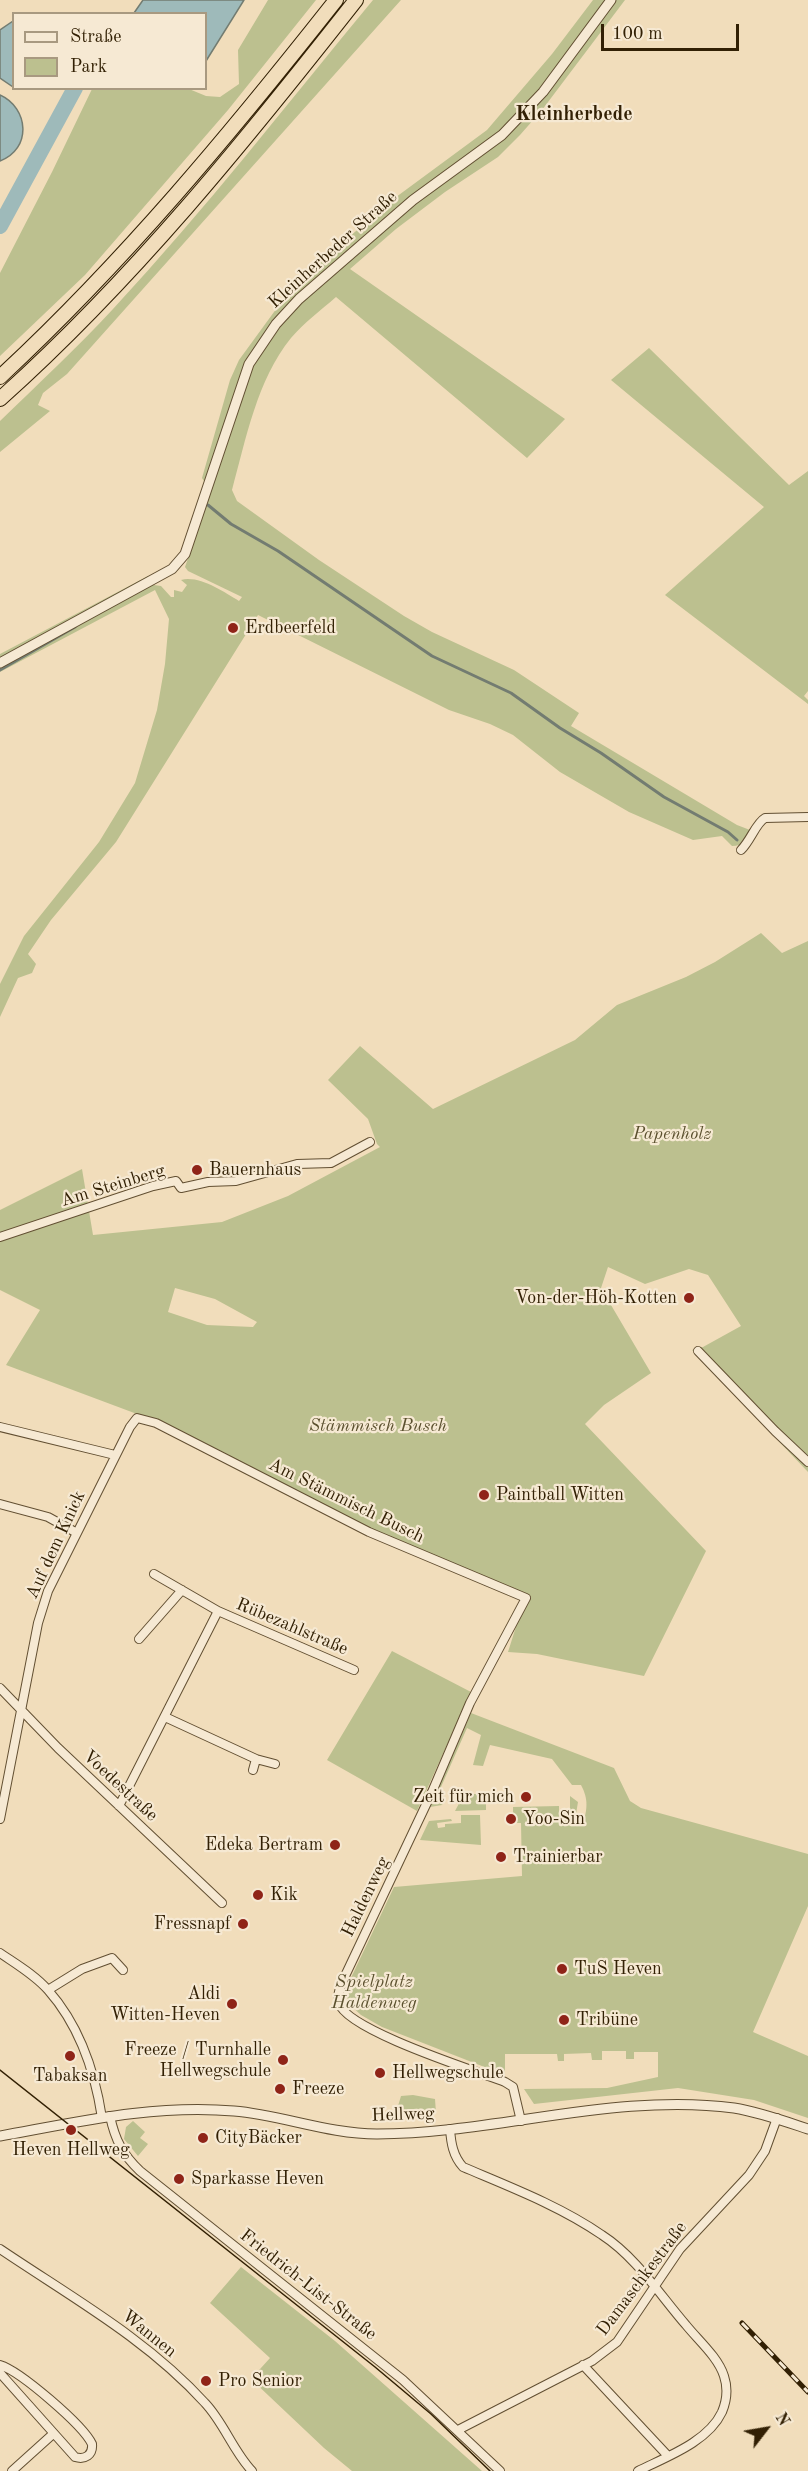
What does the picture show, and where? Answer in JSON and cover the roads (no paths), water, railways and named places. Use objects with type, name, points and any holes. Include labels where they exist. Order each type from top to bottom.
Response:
[{"type":"highway","points":[[0,377],[76,303],[159,214],[206,161],[336,0]]},
{"type":"highway","points":[[0,399],[72,331],[168,228],[218,171],[356,0]]},
{"type":"street","name":"Kleinherbeder Straße","points":[[0,663],[166,572],[179,562],[185,554],[249,364],[276,324],[299,299],[413,200],[502,135],[543,92],[611,0]]},
{"type":"street","points":[[741,850],[753,836],[759,822],[765,818],[808,817]]},
{"type":"street","name":"Am Steinberg","points":[[0,1237],[153,1186],[176,1181],[181,1188],[194,1187],[208,1182],[236,1181],[297,1164],[331,1163],[370,1142]]},
{"type":"street","points":[[698,1351],[808,1462]]},
{"type":"street","name":"Auf dem Knick","points":[[0,1819],[38,1623],[49,1588],[129,1427],[137,1418],[156,1423]]},
{"type":"street","name":"Am Stämmisch Busch","points":[[156,1423],[369,1532],[526,1598]]},
{"type":"street","points":[[0,1427],[115,1455]]},
{"type":"street","points":[[0,1504],[48,1517],[77,1533]]},
{"type":"street","name":"Rübezahlstraße","points":[[154,1574],[218,1611],[354,1670]]},
{"type":"street","points":[[139,1639],[182,1590]]},
{"type":"street","name":"Haldenweg","points":[[521,2121],[513,2087],[506,2082],[406,2046],[349,2015],[339,2004],[338,1997],[349,1968],[424,1809],[470,1703],[526,1598]]},
{"type":"street","name":"Rübezahlstraße","points":[[119,1806],[218,1611]]},
{"type":"street","name":"Voedestraße","points":[[0,1688],[119,1806],[222,1903]]},
{"type":"street","points":[[165,1717],[256,1760],[275,1764]]},
{"type":"street","points":[[253,1770],[256,1760]]},
{"type":"street","points":[[0,1953],[48,1990],[67,2018],[85,2051],[106,2117]]},
{"type":"street","points":[[48,1990],[82,1969],[112,1958],[123,1970]]},
{"type":"street","name":"Hellweg","points":[[0,2136],[158,2110],[203,2109],[237,2111],[337,2130],[375,2134],[450,2129],[669,2105],[735,2109],[777,2118],[808,2129]]},
{"type":"street","name":"Friedrich-List-Straße","points":[[106,2117],[116,2141],[140,2172],[381,2362],[458,2430],[500,2471]]},
{"type":"street","name":"Damaschkestraße","points":[[458,2430],[592,2361],[617,2342],[641,2309],[653,2286],[691,2235],[748,2175],[765,2151],[777,2118]]},
{"type":"street","points":[[450,2129],[457,2161],[463,2167],[570,2216],[603,2235],[619,2248],[716,2360],[724,2376],[727,2397],[714,2426],[697,2439],[638,2471]]},
{"type":"street","name":"Wannen","points":[[0,2249],[115,2324],[160,2359],[205,2403],[250,2470]]},
{"type":"street","points":[[0,2365],[6,2366],[58,2407],[87,2435],[92,2444],[91,2452],[84,2458],[75,2457],[0,2373]]},
{"type":"street","points":[[583,2365],[668,2456]]},
{"type":"street","points":[[12,2471],[53,2434]]},
{"type":"water","points":[[143,0],[244,0],[207,59],[207,12],[135,12]]},
{"type":"water","points":[[12,22],[12,86],[0,78],[0,30]]},
{"type":"water","points":[[0,95],[17,109],[23,128],[18,147],[0,161]]},
{"type":"waterway","points":[[0,226],[74,90]]},
{"type":"waterway","points":[[208,505],[231,524],[278,551],[432,656],[511,693],[664,797],[728,832],[737,840]]},
{"type":"waterway","points":[[0,670],[75,627]]},
{"type":"tram line","points":[[0,2070],[375,2367],[431,2414],[490,2471]]},
{"type":"railway","points":[[742,2323],[808,2392]]},
{"type":"place","name":"Erdbeerfeld","points":[[233,628]]},
{"type":"place","name":"Bauernhaus","points":[[197,1170]]},
{"type":"place","name":"Von-der-Höh-Kotten","points":[[689,1298]]},
{"type":"place","name":"Paintball Witten","points":[[484,1495]]},
{"type":"place","name":"Zeit für mich","points":[[526,1797]]},
{"type":"place","name":"Yoo-Sin","points":[[511,1819]]},
{"type":"place","name":"Edeka Bertram","points":[[335,1845]]},
{"type":"place","name":"Trainierbar","points":[[501,1857]]},
{"type":"place","name":"Kik","points":[[258,1895]]},
{"type":"place","name":"Fressnapf","points":[[243,1924]]},
{"type":"place","name":"TuS Heven","points":[[562,1969]]},
{"type":"place","name":"Aldi Witten-Heven","points":[[232,2004]]},
{"type":"place","name":"Tribüne","points":[[564,2020]]},
{"type":"place","name":"Tabaksan","points":[[70,2056]]},
{"type":"place","name":"Freeze / Turnhalle Hellwegschule","points":[[283,2060]]},
{"type":"place","name":"Hellwegschule","points":[[380,2073]]},
{"type":"place","name":"Freeze","points":[[280,2089]]},
{"type":"place","name":"Heven Hellweg","points":[[71,2130]]},
{"type":"place","name":"CityBäcker","points":[[203,2138]]},
{"type":"place","name":"Sparkasse Heven","points":[[179,2179]]},
{"type":"place","name":"Pro Senior","points":[[206,2381]]},
{"type":"district","name":"Kleinherbede","points":[[574,115]]},
{"type":"park label","name":"Papenholz","points":[[672,1134]]},
{"type":"park label","name":"Stämmisch Busch","points":[[378,1426]]},
{"type":"park label","name":"Spielplatz Haldenweg","points":[[374,1992]]}]
